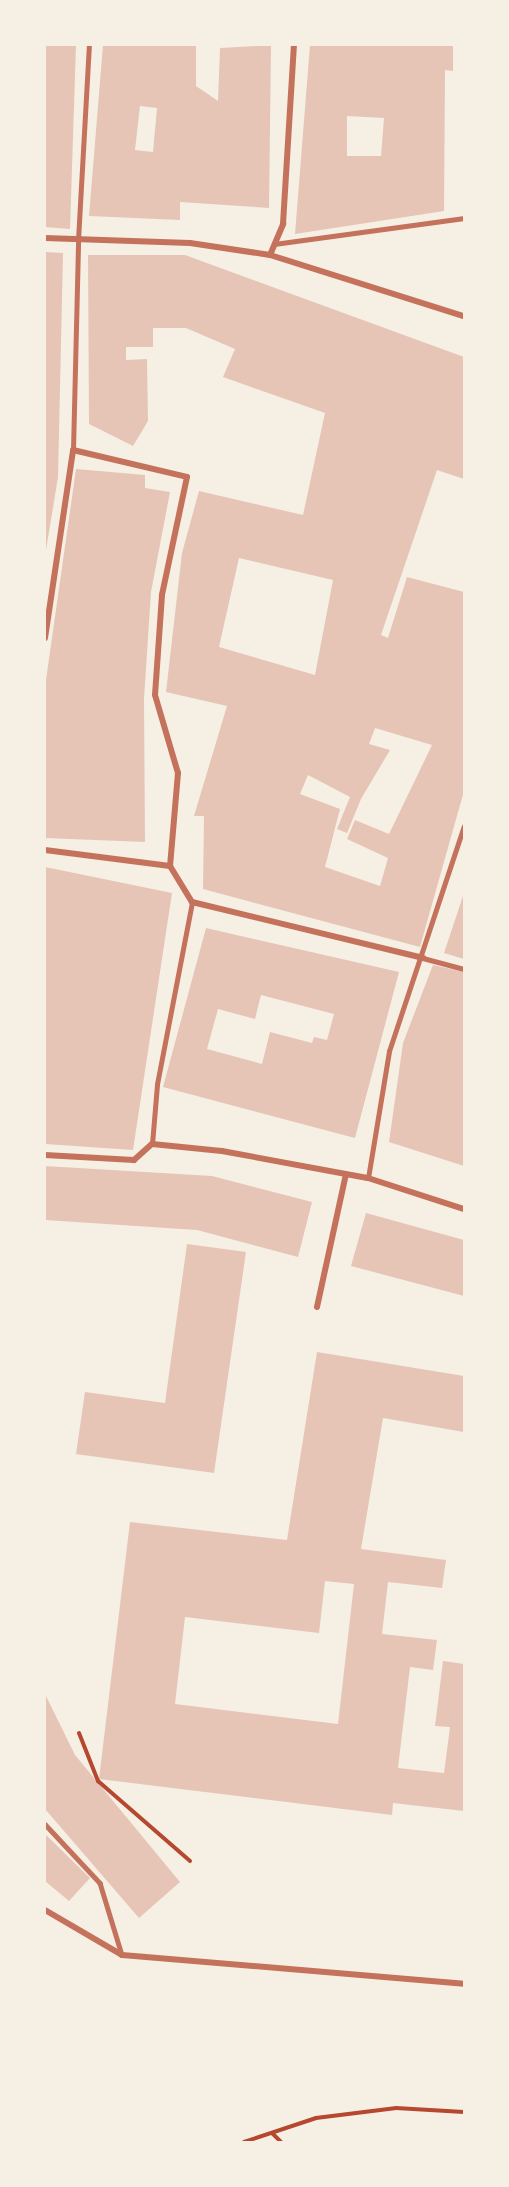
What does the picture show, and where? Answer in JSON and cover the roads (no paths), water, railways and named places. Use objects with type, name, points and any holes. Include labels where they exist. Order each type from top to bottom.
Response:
[{"type":"street","points":[[45,638],[73,450],[78,240],[89,45]]},
{"type":"street","points":[[270,255],[283,224],[294,45]]},
{"type":"street","points":[[274,244],[464,218]]},
{"type":"street","points":[[45,238],[190,243],[270,255],[464,316]]},
{"type":"street","points":[[45,1155],[134,1160],[152,1144],[157,1084],[192,902],[170,866],[178,773],[155,695],[162,595],[187,477],[73,450]]},
{"type":"street","points":[[368,1178],[389,1051],[423,958],[464,826]]},
{"type":"street","points":[[45,850],[170,866]]},
{"type":"street","points":[[192,902],[423,958]]},
{"type":"street","points":[[152,1144],[222,1151],[368,1178],[464,1209]]},
{"type":"street","points":[[317,1307],[346,1174]]},
{"type":"street","points":[[45,1910],[122,1955],[464,1984]]},
{"type":"lane","points":[[423,958],[464,969]]},
{"type":"lane","points":[[45,1824],[100,1883],[122,1955]]}]
